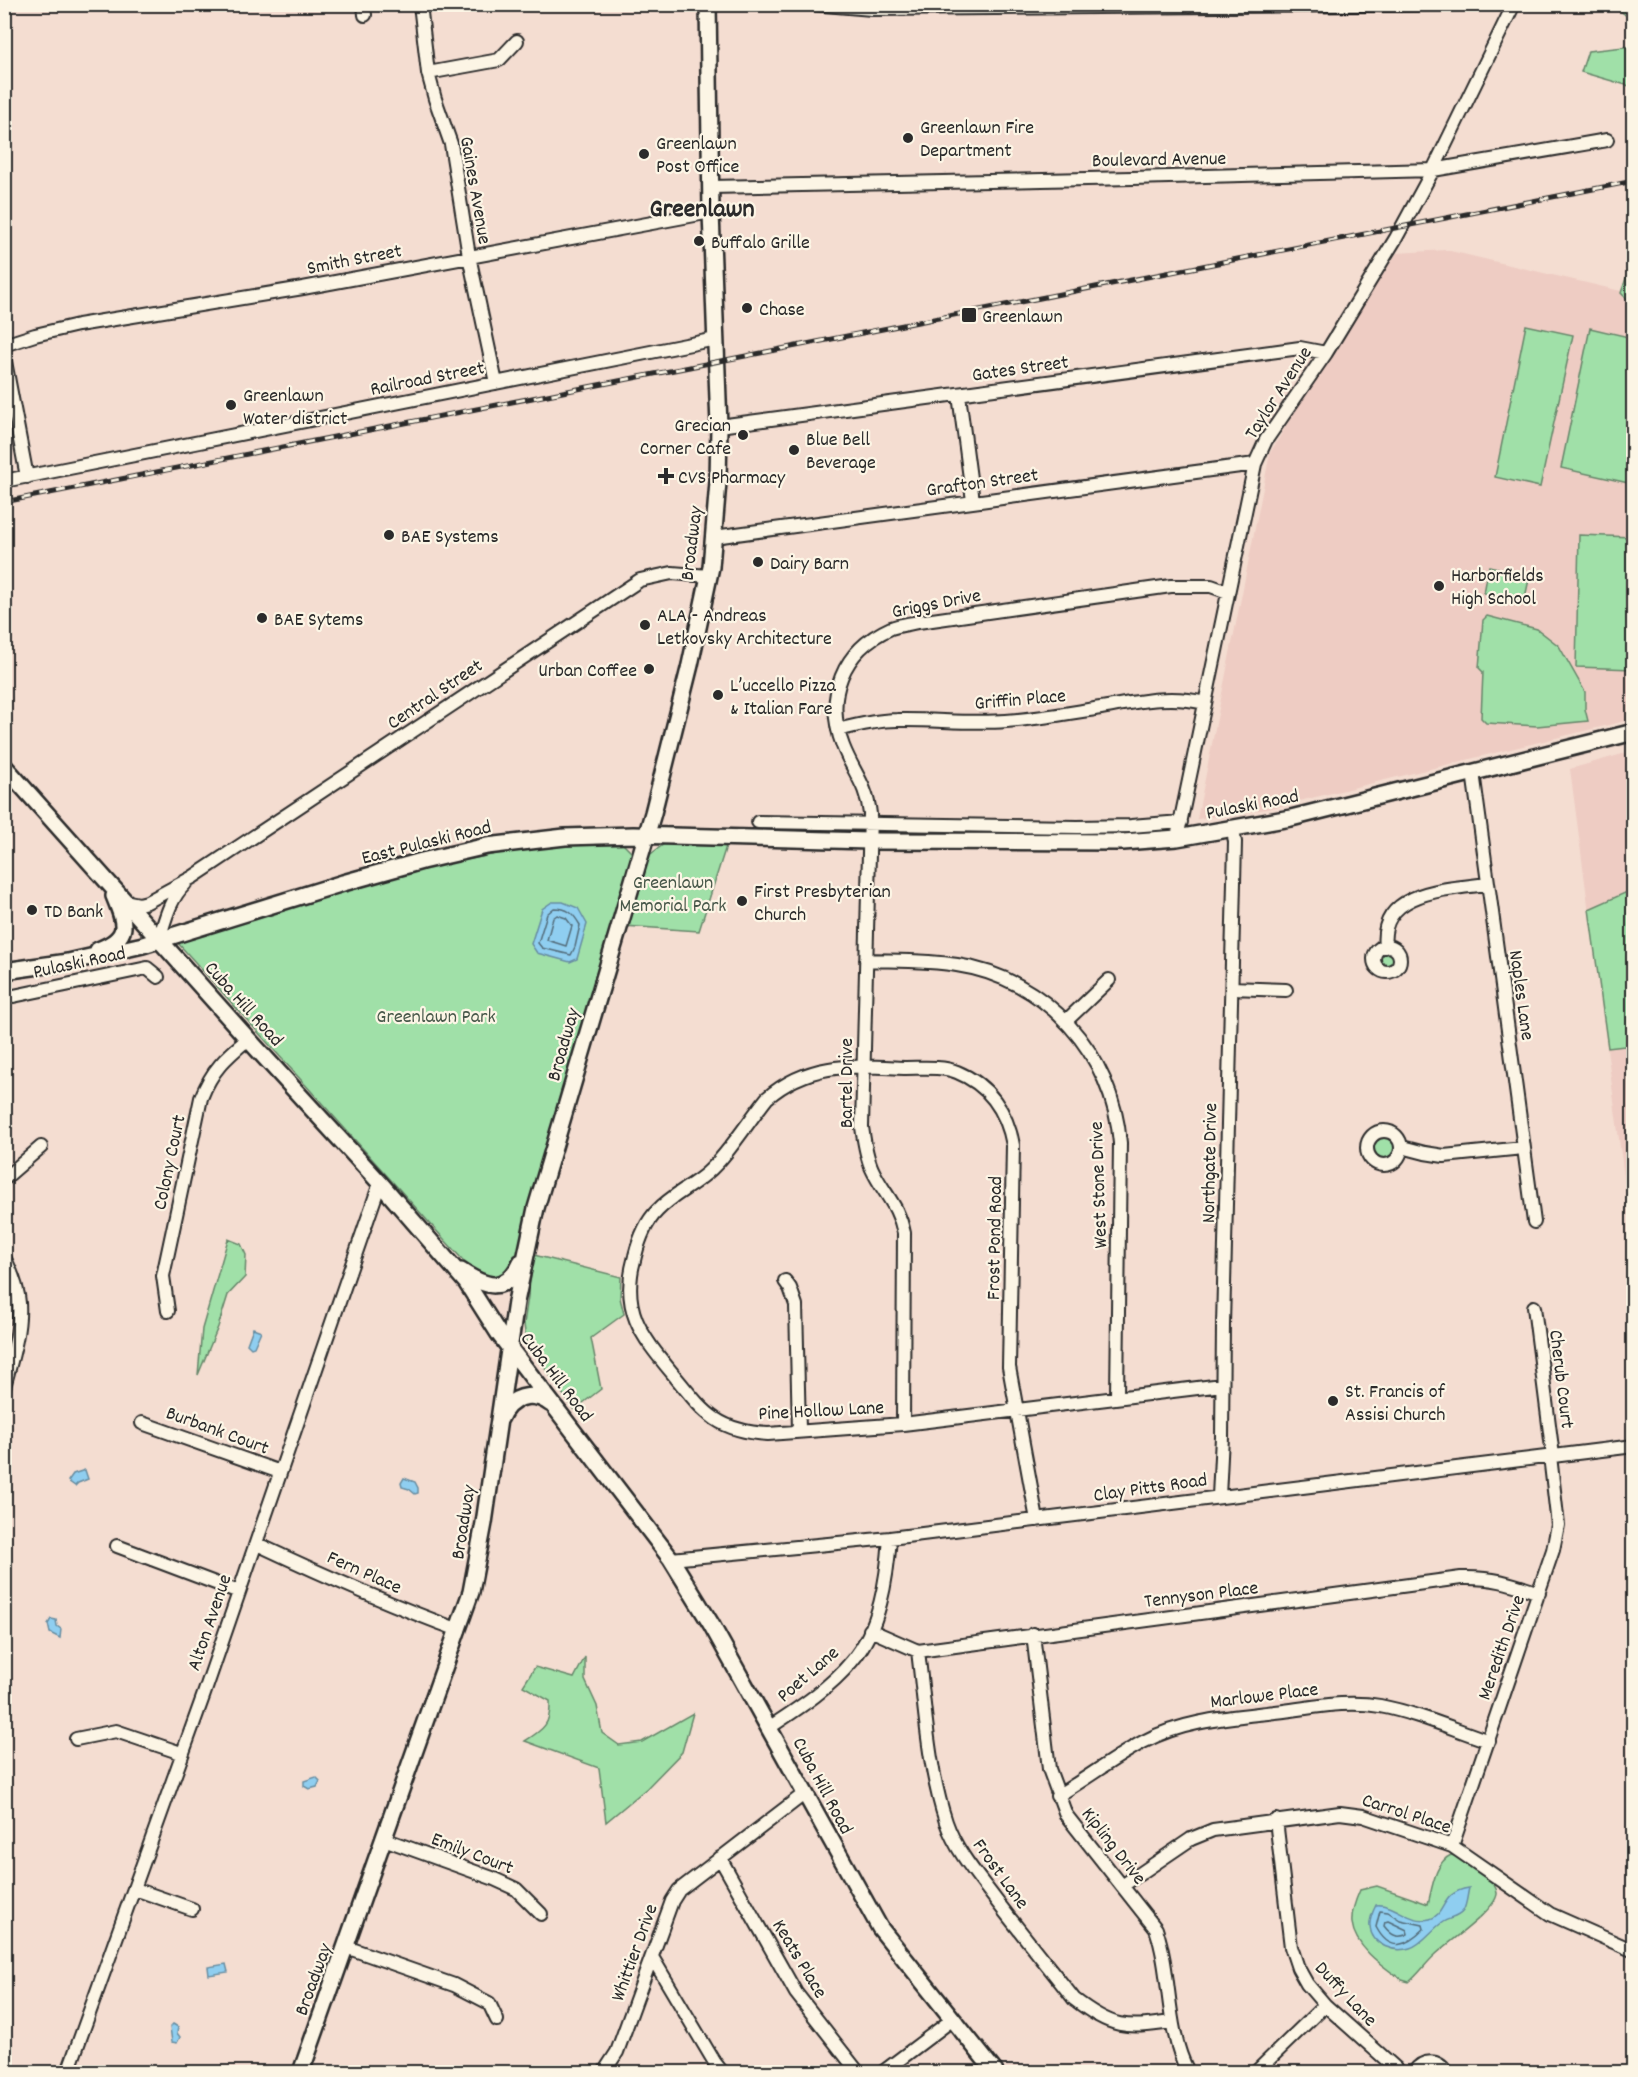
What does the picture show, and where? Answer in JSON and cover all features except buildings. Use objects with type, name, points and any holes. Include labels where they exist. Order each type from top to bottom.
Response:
[{"type":"main road","name":"Broadway","points":[[301,2073],[471,1592],[484,1523],[509,1346],[541,1189],[647,835],[688,674],[709,576],[714,537],[719,426],[711,212],[708,4]]},
{"type":"main road","name":"Pulaski Road","points":[[869,841],[1123,842],[1177,838],[1291,818],[1634,732]]},
{"type":"main road","name":"Cuba Hill Road","points":[[4,766],[452,1265],[553,1406],[671,1559],[770,1727],[804,1794],[880,1928],[995,2073]]},
{"type":"main road","name":"East Pulaski Road","points":[[4,971],[68,962],[143,945],[344,883],[486,846],[554,838],[647,835],[869,841]]},
{"type":"main road","points":[[68,962],[105,948],[115,941],[123,930],[123,916],[108,883]]},
{"type":"main road","points":[[452,1265],[478,1282],[487,1285],[501,1284],[516,1273],[528,1245]]},
{"type":"main road","points":[[497,1427],[507,1407],[523,1397],[538,1397],[553,1406]]},
{"type":"street","name":"Gaines Avenue","points":[[420,4],[429,73],[435,99],[451,144],[469,256],[496,383]]},
{"type":"street","points":[[812,4],[872,9],[1472,4]]},
{"type":"street","name":"Taylor Avenue","points":[[1177,838],[1255,464],[1266,440],[1326,353],[1396,238],[1433,170],[1514,4]]},
{"type":"street","points":[[429,73],[499,60],[517,41]]},
{"type":"street","name":"Boulevard Avenue","points":[[711,186],[1120,179],[1433,170],[1607,141]]},
{"type":"street","name":"Smith Street","points":[[4,345],[78,325],[303,288],[711,212]]},
{"type":"street","name":"Railroad Street","points":[[4,481],[716,339]]},
{"type":"street","name":"Gates Street","points":[[719,426],[1300,348],[1326,353]]},
{"type":"street","points":[[4,356],[27,477]]},
{"type":"street","points":[[959,395],[973,501]]},
{"type":"street","name":"Grafton Street","points":[[714,537],[1255,464]]},
{"type":"street","name":"Central Street","points":[[124,901],[139,904],[147,902],[193,877],[640,580],[672,573],[709,576]]},
{"type":"street","name":"Griggs Drive","points":[[869,841],[869,803],[838,730],[835,705],[839,683],[850,659],[867,642],[892,627],[918,622],[1171,586],[1211,586],[1228,591]]},
{"type":"street","name":"Griffin Place","points":[[838,730],[873,722],[896,720],[962,722],[1043,718],[1171,698],[1204,703]]},
{"type":"street","name":"Naples Lane","points":[[1473,772],[1534,1222]]},
{"type":"street","points":[[758,822],[1089,827],[1181,822]]},
{"type":"street","name":"Northgate Drive","points":[[1218,1496],[1222,1437],[1235,842],[1233,830]]},
{"type":"street","name":"Bartel Drive","points":[[869,841],[862,1127],[872,1168],[897,1210],[904,1233],[903,1424]]},
{"type":"street","name":"Central Street","points":[[159,939],[172,901],[179,890],[193,877]]},
{"type":"street","points":[[1385,946],[1383,934],[1387,924],[1394,912],[1410,900],[1432,890],[1488,884]]},
{"type":"street","name":"West Stone Drive","points":[[866,960],[933,962],[980,970],[1026,989],[1066,1021],[1102,1072],[1118,1122],[1120,1143],[1117,1397]]},
{"type":"street","name":"Pulaski Road","points":[[4,998],[147,968],[158,977]]},
{"type":"street","points":[[1066,1021],[1109,980]]},
{"type":"street","points":[[1232,988],[1286,990]]},
{"type":"street","name":"Colony Court","points":[[168,1311],[163,1276],[201,1098],[208,1079],[219,1065],[248,1039]]},
{"type":"street","name":"Frost Pond Road","points":[[864,1066],[939,1069],[956,1072],[983,1088],[998,1104],[1009,1125],[1014,1170],[1009,1367],[1037,1520]]},
{"type":"street","name":"Pine Hollow Lane","points":[[864,1066],[825,1068],[779,1088],[767,1098],[708,1173],[672,1197],[655,1213],[640,1237],[629,1288],[632,1311],[641,1331],[657,1355],[698,1405],[717,1422],[748,1433],[768,1434],[903,1424],[1222,1385]]},
{"type":"street","points":[[4,1179],[41,1146]]},
{"type":"street","points":[[1402,1147],[1444,1155],[1523,1148]]},
{"type":"street","name":"Alton Avenue","points":[[68,2073],[257,1544],[380,1183]]},
{"type":"street","points":[[4,1257],[13,1276],[19,1302],[17,1333],[4,1387]]},
{"type":"street","points":[[785,1281],[796,1305],[799,1431]]},
{"type":"street","name":"Cherub Court","points":[[1534,1306],[1551,1456]]},
{"type":"street","name":"Burbank Court","points":[[142,1423],[280,1472]]},
{"type":"street","name":"Clay Pitts Road","points":[[671,1559],[890,1538],[1634,1446]]},
{"type":"street","name":"Meredith Drive","points":[[1452,1846],[1553,1550],[1558,1525],[1551,1456]]},
{"type":"street","name":"Poet Lane","points":[[770,1727],[807,1703],[853,1660],[870,1630],[887,1573],[890,1538]]},
{"type":"street","name":"Fern Place","points":[[257,1544],[356,1590],[459,1630]]},
{"type":"street","points":[[117,1546],[239,1592]]},
{"type":"street","name":"Tennyson Place","points":[[918,1651],[1461,1578],[1487,1578],[1511,1583],[1539,1593]]},
{"type":"street","points":[[870,1630],[918,1651]]},
{"type":"street","name":"Kipling Drive","points":[[1033,1634],[1049,1769],[1057,1796],[1066,1815],[1156,1929],[1162,1949],[1171,2022],[1176,2044],[1188,2073]]},
{"type":"street","name":"Frost Lane","points":[[918,1651],[939,1799],[946,1824],[958,1849],[1074,2000],[1110,2022],[1127,2026],[1171,2022]]},
{"type":"street","name":"Marlowe Place","points":[[1057,1796],[1143,1742],[1176,1728],[1234,1717],[1340,1704],[1361,1704],[1381,1706],[1407,1713],[1489,1742]]},
{"type":"street","points":[[76,1739],[116,1731],[182,1753]]},
{"type":"street","name":"Whittier Drive","points":[[604,2073],[617,2052],[679,1890],[804,1794]]},
{"type":"street","name":"Carrol Place","points":[[1122,1886],[1198,1836],[1213,1830],[1340,1813],[1363,1816],[1452,1846],[1550,1914],[1634,1951]]},
{"type":"street","name":"Duffy Lane","points":[[1276,1820],[1291,1947],[1298,1968],[1307,1984],[1326,2005],[1400,2073]]},
{"type":"street","name":"Emily Court","points":[[384,1839],[516,1889],[541,1914]]},
{"type":"street","name":"Keats Place","points":[[720,1857],[796,1993],[858,2073]]},
{"type":"street","points":[[135,1889],[192,1909]]},
{"type":"street","points":[[346,1947],[454,1985],[489,2003],[497,2020]]},
{"type":"street","points":[[652,1957],[722,2073]]},
{"type":"street","points":[[1256,2073],[1326,2005]]},
{"type":"street","points":[[883,2073],[952,2019]]},
{"type":"street","points":[[1414,2073],[1421,2064],[1432,2062],[1443,2067],[1446,2073]]},
{"type":"shaded area","name":"Harborfields High School","points":[[1446,250],[1621,291],[1633,253],[1633,719],[1267,809],[1197,819],[1270,453],[1322,366],[1397,253]]},
{"type":"shaded area","points":[[1633,751],[1633,1245],[1570,769]]},
{"type":"green space","points":[[1613,5],[1633,5],[1633,21]]},
{"type":"green space","points":[[1633,46],[1633,87],[1581,72],[1588,51]]},
{"type":"green space","points":[[1633,258],[1633,305],[1621,293]]},
{"type":"green space","points":[[1526,325],[1573,335],[1540,487],[1495,477]]},
{"type":"green space","points":[[1590,328],[1633,338],[1633,484],[1561,468]]},
{"type":"green space","points":[[1579,535],[1633,537],[1633,669],[1576,667]]},
{"type":"green space","points":[[1489,566],[1530,575],[1524,602],[1484,593]]},
{"type":"green space","points":[[1487,616],[1537,629],[1559,646],[1585,692],[1588,721],[1537,726],[1486,723],[1481,718],[1483,672],[1479,668],[1483,620]]},
{"type":"green space","name":"Greenlawn Memorial Park","points":[[671,839],[728,840],[699,931],[624,926],[644,859]]},
{"type":"green space","name":"Greenlawn Park","points":[[620,841],[633,854],[513,1270],[507,1278],[479,1278],[177,942],[419,869],[533,847]]},
{"type":"green space","points":[[1627,892],[1634,897],[1633,1045],[1608,1048],[1589,909]]},
{"type":"green space","points":[[1387,948],[1395,951],[1398,959],[1395,967],[1387,970],[1379,967],[1376,959],[1379,951]]},
{"type":"green space","points":[[1634,1053],[1633,1114],[1630,1110],[1628,1054]]},
{"type":"green space","points":[[1384,1134],[1394,1138],[1398,1148],[1394,1158],[1384,1162],[1374,1158],[1370,1148],[1374,1138]]},
{"type":"green space","points":[[228,1239],[241,1244],[246,1255],[245,1277],[228,1295],[218,1327],[198,1375],[202,1329]]},
{"type":"green space","points":[[534,1255],[621,1277],[620,1298],[624,1314],[591,1338],[601,1389],[574,1410],[526,1341],[524,1324]]},
{"type":"green space","points":[[585,1657],[585,1680],[597,1706],[602,1733],[619,1745],[642,1742],[693,1713],[682,1752],[647,1788],[606,1822],[599,1768],[525,1741],[542,1729],[549,1715],[550,1701],[523,1686],[535,1667],[574,1678]]},
{"type":"green space","points":[[1451,1855],[1464,1858],[1474,1864],[1494,1884],[1497,1894],[1480,1918],[1435,1955],[1416,1976],[1409,1982],[1402,1980],[1364,1949],[1354,1932],[1352,1919],[1358,1894],[1360,1890],[1377,1886],[1428,1904],[1438,1870],[1446,1858]]},
{"type":"water","points":[[552,902],[563,902],[578,908],[587,924],[577,959],[570,962],[537,953],[531,944],[542,909]]},
{"type":"water","points":[[253,1328],[261,1331],[254,1347],[251,1348],[247,1344]]},
{"type":"water","points":[[85,1470],[88,1479],[75,1486],[68,1481],[73,1474]]},
{"type":"water","points":[[404,1478],[415,1482],[418,1493],[415,1494],[402,1487],[401,1483]]},
{"type":"water","points":[[51,1619],[56,1620],[57,1626],[61,1629],[60,1638],[50,1633],[48,1624]]},
{"type":"water","points":[[316,1777],[320,1781],[317,1787],[309,1789],[304,1786],[304,1781]]},
{"type":"water","points":[[1469,1888],[1463,1911],[1456,1917],[1443,1922],[1414,1946],[1398,1950],[1391,1949],[1380,1943],[1372,1934],[1370,1921],[1376,1905],[1390,1907],[1415,1919],[1430,1919],[1439,1913],[1453,1894]]},
{"type":"water","points":[[226,1964],[228,1972],[209,1975],[208,1967]]},
{"type":"water","points":[[173,2024],[178,2027],[177,2033],[180,2037],[177,2043],[172,2042],[170,2027]]},
{"type":"railway","points":[[4,502],[1634,181]]},
{"type":"place","name":"Greenlawn Fire Department","points":[[908,138]]},
{"type":"place","name":"Greenlawn Post Office","points":[[644,154]]},
{"type":"place","name":"Buffalo Grille","points":[[699,241]]},
{"type":"place","name":"Chase","points":[[747,308]]},
{"type":"place","name":"Greenlawn","points":[[969,315]]},
{"type":"place","name":"Greenlawn Water district","points":[[231,405]]},
{"type":"place","name":"Grecian Corner Cafe","points":[[743,435]]},
{"type":"place","name":"Blue Bell Beverage","points":[[794,450]]},
{"type":"place","name":"CVS Pharmacy","points":[[666,476]]},
{"type":"place","name":"BAE Systems","points":[[389,535]]},
{"type":"place","name":"Dairy Barn","points":[[758,562]]},
{"type":"place","name":"Harborfields High School","points":[[1439,586]]},
{"type":"place","name":"BAE Sytems","points":[[262,618]]},
{"type":"place","name":"ALA - Andreas Letkovsky Architecture","points":[[645,625]]},
{"type":"place","name":"Urban Coffee","points":[[649,669]]},
{"type":"place","name":"L’uccello Pizza & Italian Fare","points":[[718,695]]},
{"type":"place","name":"First Presbyterian Church","points":[[742,901]]},
{"type":"place","name":"TD Bank","points":[[32,910]]},
{"type":"place","name":"St. Francis of Assisi Church","points":[[1333,1401]]},
{"type":"district","name":"Greenlawn","points":[[702,207]]}]
